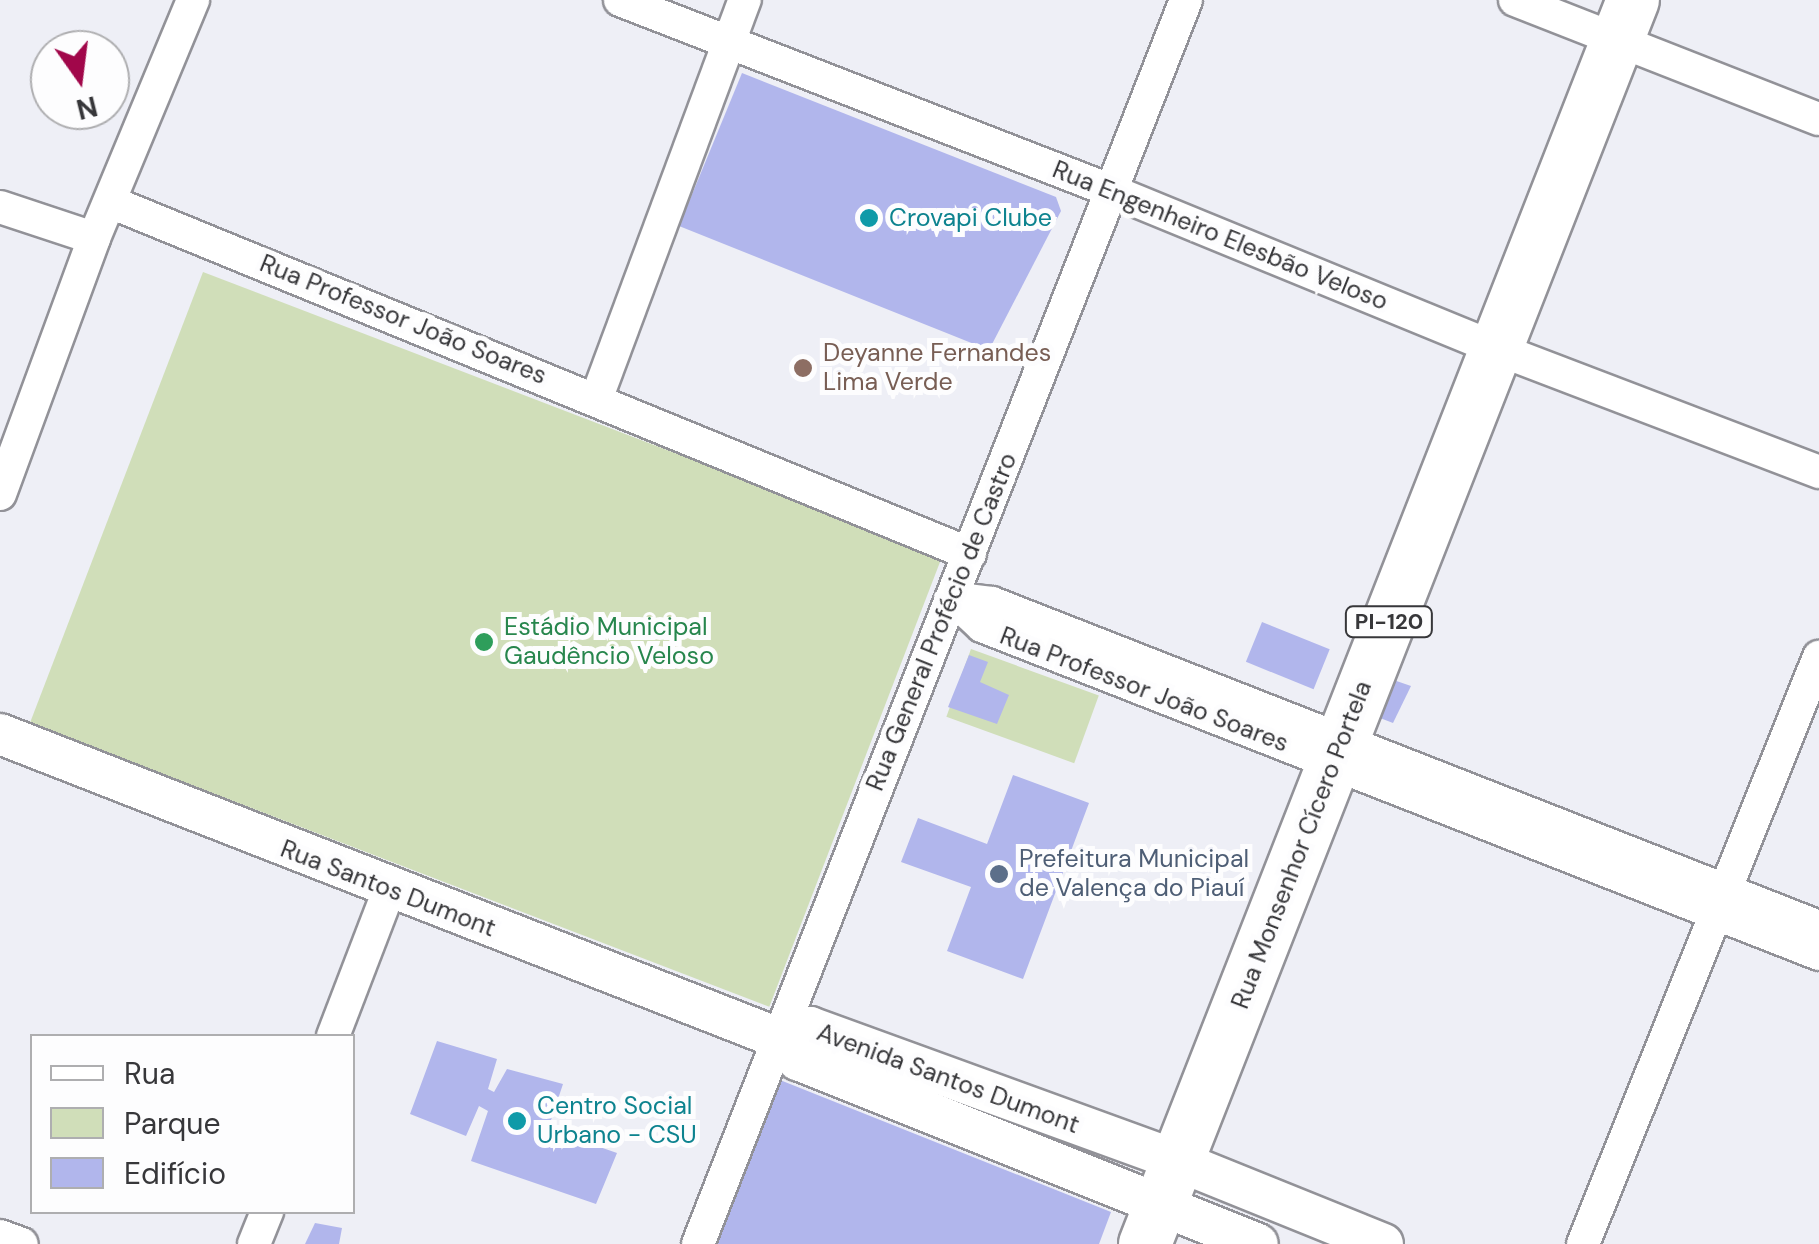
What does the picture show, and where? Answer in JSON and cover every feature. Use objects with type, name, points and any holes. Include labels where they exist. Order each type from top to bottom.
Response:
[{"type":"main road","name":"Rua Monsenhor Cícero Portela","points":[[1161,1204],[1625,21]]},
{"type":"street","points":[[0,494],[94,238],[113,203],[193,0]]},
{"type":"street","name":"Rua Engenheiro Elesbão Veloso","points":[[620,0],[1112,190],[1496,349],[1819,472]]},
{"type":"street","points":[[597,398],[745,0]]},
{"type":"street","name":"Rua General Profécio de Castro","points":[[698,1244],[1186,0]]},
{"type":"street","points":[[1515,0],[1625,21],[1819,119]]},
{"type":"street","name":"Rua Professor João Soares","points":[[113,203],[970,554]]},
{"type":"street","points":[[0,207],[94,238]]},
{"type":"street","name":"Rua Professor João Soares","points":[[952,598],[992,603],[1338,752],[1723,903],[1819,954]]},
{"type":"street","points":[[1583,1244],[1819,657]]},
{"type":"street","name":"Rua Santos Dumont","points":[[0,734],[389,890],[778,1038]]},
{"type":"street","points":[[334,1034],[389,890]]},
{"type":"street","name":"Rua Professor João Soares","points":[[1723,903],[1819,927]]},
{"type":"street","name":"Avenida Santos Dumont","points":[[778,1038],[810,1027],[1161,1204],[1257,1244]]},
{"type":"street","name":"Avenida Santos Dumont","points":[[1161,1204],[1383,1244]]},
{"type":"street","points":[[254,1244],[266,1214]]},
{"type":"street","points":[[0,1236],[22,1244]]},
{"type":"green space","name":"Estádio Municipal Gaudêncio Veloso","points":[[203,272],[942,556],[769,1007],[30,723]]},
{"type":"green space","points":[[971,649],[1099,696],[1074,763],[946,717]]},
{"type":"building","name":"Crovapi Clube","points":[[742,73],[1056,197],[1061,211],[989,350],[679,226]]},
{"type":"building","points":[[1262,622],[1330,649],[1314,689],[1246,662]]},
{"type":"building","points":[[969,655],[988,662],[980,682],[1009,695],[997,724],[948,707]]},
{"type":"building","points":[[1379,675],[1411,686],[1393,723],[1362,711]]},
{"type":"building","name":"Prefeitura Municipal de Valença do Piauí","points":[[1013,775],[1089,803],[1023,979],[947,951],[971,887],[901,862],[918,818],[987,844]]},
{"type":"building","name":"Centro Social Urbano - CSU","points":[[437,1041],[497,1059],[488,1089],[494,1092],[507,1069],[563,1084],[548,1129],[617,1153],[596,1204],[471,1161],[488,1111],[479,1106],[466,1136],[410,1114]]},
{"type":"building","points":[[780,1080],[1111,1212],[1099,1244],[715,1244]]},
{"type":"building","points":[[315,1223],[342,1228],[339,1244],[305,1244]]},
{"type":"place","name":"Crovapi Clube","points":[[869,218]]},
{"type":"place","name":"Deyanne Fernandes Lima Verde","points":[[803,368]]},
{"type":"place","name":"Estádio Municipal Gaudêncio Veloso","points":[[484,642]]},
{"type":"place","name":"Prefeitura Municipal de Valença do Piauí","points":[[999,874]]},
{"type":"place","name":"Centro Social Urbano - CSU","points":[[517,1121]]}]
